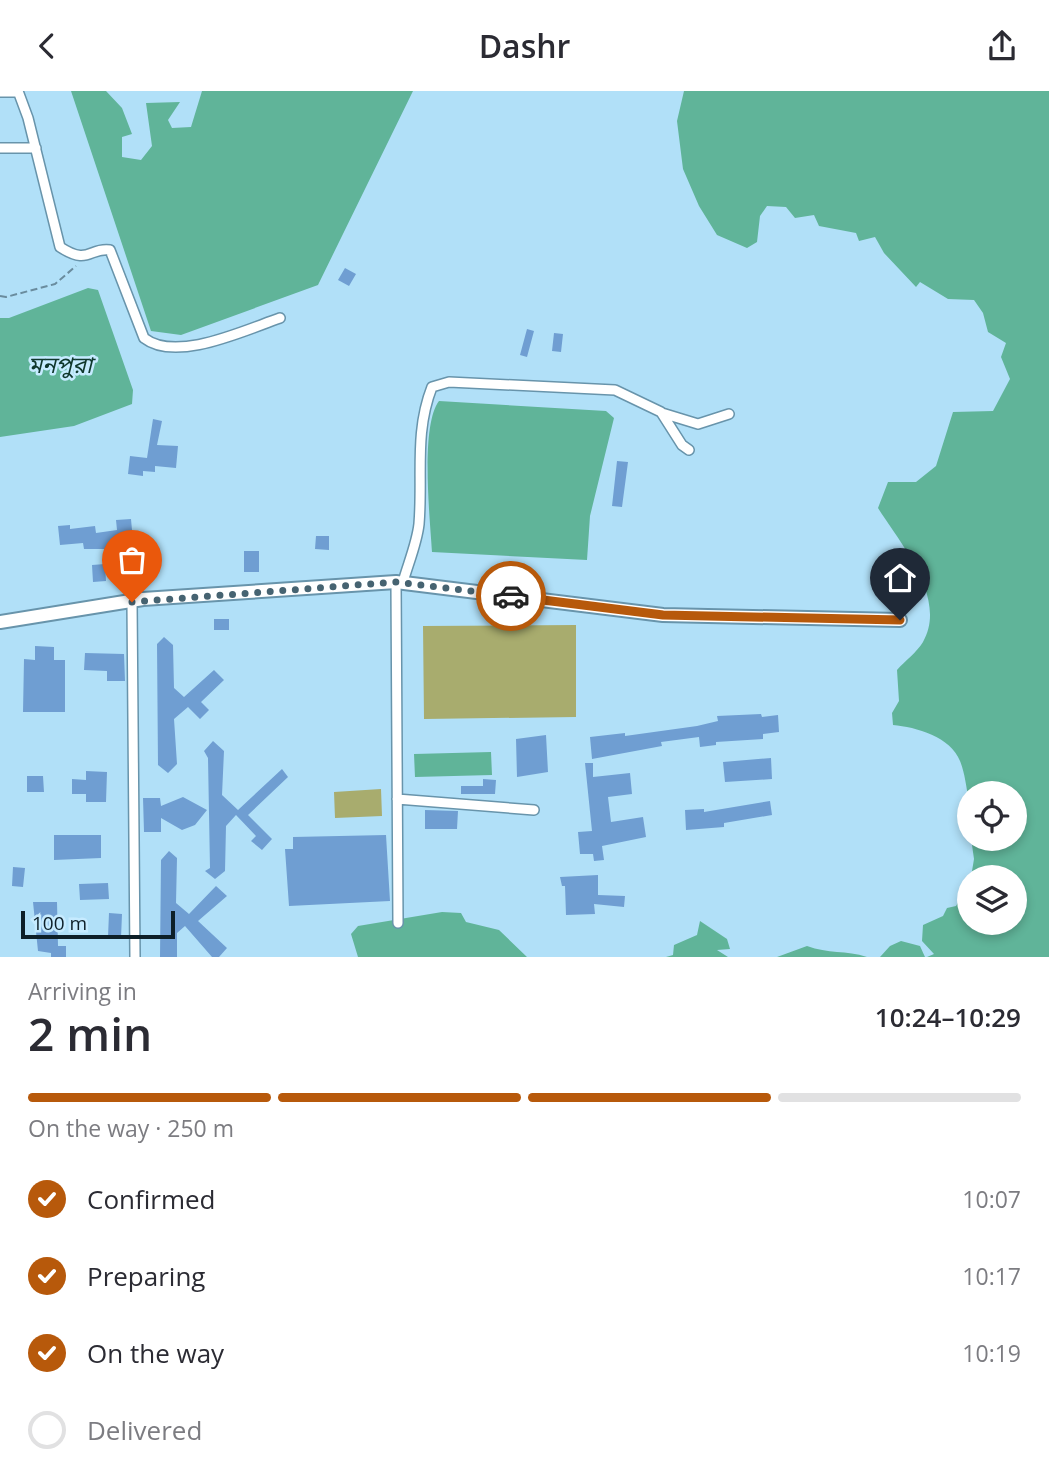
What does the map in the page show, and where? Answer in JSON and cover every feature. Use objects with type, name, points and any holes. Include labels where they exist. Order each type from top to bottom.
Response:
[{"type":"street","points":[[0,92],[18,92],[36,148],[60,247],[69,253],[88,256],[105,249],[110,250],[144,338],[162,348],[191,346],[280,318]]},
{"type":"street","points":[[0,148],[36,148]]},
{"type":"street","points":[[398,923],[399,582],[419,525],[418,446],[425,406],[432,387],[449,382],[511,388],[615,390],[661,412],[698,424],[729,414]]},
{"type":"street","points":[[661,412],[689,450]]},
{"type":"street","points":[[0,622],[132,602],[399,582],[663,615],[900,620]]},
{"type":"street","points":[[132,602],[135,957]]},
{"type":"street","points":[[397,799],[534,810]]},
{"type":"path","points":[[0,296],[6,297],[55,284],[88,256]]},
{"type":"shaded area","points":[[576,625],[576,717],[424,719],[423,626]]},
{"type":"shaded area","points":[[381,789],[382,816],[335,818],[334,792]]},
{"type":"water","points":[[71,91],[106,91],[122,108],[132,134],[122,137],[122,157],[141,160],[152,146],[146,103],[180,102],[168,120],[172,128],[191,127],[202,91],[413,91],[318,285],[181,335],[151,331]]},
{"type":"water","points":[[684,91],[1049,91],[1049,957],[927,957],[934,954],[922,941],[923,925],[943,916],[947,908],[957,904],[957,935],[1027,935],[1027,865],[973,865],[973,851],[1027,851],[1027,781],[965,781],[960,761],[949,746],[932,735],[893,725],[892,713],[899,701],[897,670],[923,642],[929,625],[930,607],[918,572],[878,508],[888,482],[916,482],[936,466],[953,412],[993,411],[1010,379],[1001,357],[1006,343],[988,332],[983,313],[974,300],[948,299],[920,282],[916,287],[884,253],[875,237],[859,241],[856,233],[819,226],[814,215],[795,218],[786,207],[767,206],[760,216],[757,242],[747,248],[717,235],[699,206],[683,169],[677,121]]},
{"type":"water","name":"মনপুরা","points":[[88,288],[98,290],[133,390],[132,404],[74,426],[0,437],[0,318],[9,318]]},
{"type":"water","points":[[439,401],[606,411],[614,418],[590,516],[587,560],[432,552],[428,451],[433,413]]},
{"type":"water","points":[[491,752],[492,775],[415,777],[414,754]]},
{"type":"water","points":[[442,912],[461,913],[466,922],[499,930],[527,957],[358,957],[351,934],[358,926]]},
{"type":"water","points":[[700,921],[727,939],[730,949],[717,950],[728,957],[666,957],[673,955],[674,945],[697,935]]},
{"type":"water","points":[[901,941],[920,946],[925,957],[880,957],[890,946]]},
{"type":"water","points":[[807,946],[852,953],[867,957],[777,957]]},
{"type":"building","points":[[345,268],[356,274],[349,286],[338,280]]},
{"type":"building","points":[[527,329],[534,331],[527,357],[520,355]]},
{"type":"building","points":[[554,333],[563,334],[561,352],[552,351]]},
{"type":"building","points":[[153,419],[162,421],[157,445],[178,446],[176,468],[155,466],[155,472],[143,471],[143,476],[128,474],[130,456],[147,458]]},
{"type":"building","points":[[617,461],[628,462],[622,507],[612,506]]},
{"type":"building","points":[[131,519],[133,541],[115,543],[115,547],[104,549],[84,549],[83,543],[60,545],[58,526],[70,525],[70,529],[95,526],[96,533],[117,530],[116,520]]},
{"type":"building","points":[[316,536],[329,536],[329,550],[315,549]]},
{"type":"building","points":[[244,551],[259,551],[259,572],[244,572]]},
{"type":"building","points":[[105,564],[106,581],[93,582],[92,565]]},
{"type":"building","points":[[214,619],[229,619],[229,630],[214,630]]},
{"type":"building","points":[[164,637],[173,645],[174,688],[184,697],[214,670],[224,680],[201,702],[209,710],[200,719],[188,707],[174,719],[177,764],[168,773],[158,765],[157,644]]},
{"type":"building","points":[[35,646],[54,647],[54,660],[65,660],[65,712],[23,712],[24,659],[35,660]]},
{"type":"building","points":[[85,653],[124,654],[125,681],[107,681],[107,671],[84,670]]},
{"type":"building","points":[[761,714],[762,717],[778,715],[779,732],[763,734],[763,739],[716,742],[716,745],[700,747],[699,737],[661,742],[662,746],[592,759],[590,737],[625,733],[625,736],[697,726],[718,721],[717,716]]},
{"type":"building","points":[[546,735],[548,772],[517,777],[516,739]]},
{"type":"building","points":[[213,741],[224,751],[222,795],[238,810],[282,769],[288,777],[248,815],[272,839],[262,850],[251,841],[256,836],[236,815],[226,826],[225,871],[215,879],[205,871],[210,868],[208,758],[204,751]]},
{"type":"building","points":[[771,758],[772,779],[725,782],[723,762]]},
{"type":"building","points":[[585,763],[593,763],[593,777],[630,773],[632,794],[608,797],[611,822],[643,817],[646,837],[602,846],[604,860],[594,861],[593,854],[580,854],[578,832],[592,831]]},
{"type":"building","points":[[86,771],[107,772],[106,802],[86,802],[86,794],[72,794],[72,779],[86,780]]},
{"type":"building","points":[[27,776],[43,776],[44,792],[27,792]]},
{"type":"building","points":[[483,779],[496,780],[495,794],[461,794],[461,786],[483,786]]},
{"type":"building","points":[[183,797],[207,810],[195,825],[182,830],[161,818],[161,832],[144,832],[143,798],[160,798],[161,806]]},
{"type":"building","points":[[770,801],[772,815],[724,823],[724,827],[686,830],[685,810],[704,809],[704,812]]},
{"type":"building","points":[[425,810],[458,811],[457,829],[425,829]]},
{"type":"building","points":[[54,835],[101,835],[101,858],[54,860]]},
{"type":"building","points":[[386,835],[390,901],[289,906],[285,849],[293,849],[293,837]]},
{"type":"building","points":[[169,851],[177,858],[176,903],[189,914],[216,886],[227,896],[198,921],[227,948],[219,957],[212,957],[185,926],[177,933],[177,957],[160,957],[161,860]]},
{"type":"building","points":[[13,867],[25,868],[23,887],[12,886]]},
{"type":"building","points":[[598,875],[598,895],[625,896],[624,907],[594,904],[595,914],[566,915],[565,886],[562,886],[560,877]]},
{"type":"building","points":[[108,883],[109,899],[80,900],[79,884]]},
{"type":"building","points":[[33,902],[57,902],[58,946],[66,946],[66,957],[51,957],[51,953],[38,951]]},
{"type":"building","points":[[109,913],[122,914],[121,938],[108,937]]},
{"type":"way so far","points":[[132,602],[143,599],[396,582],[511,596]]},
{"type":"route","points":[[511,596],[663,615],[900,620]]}]
